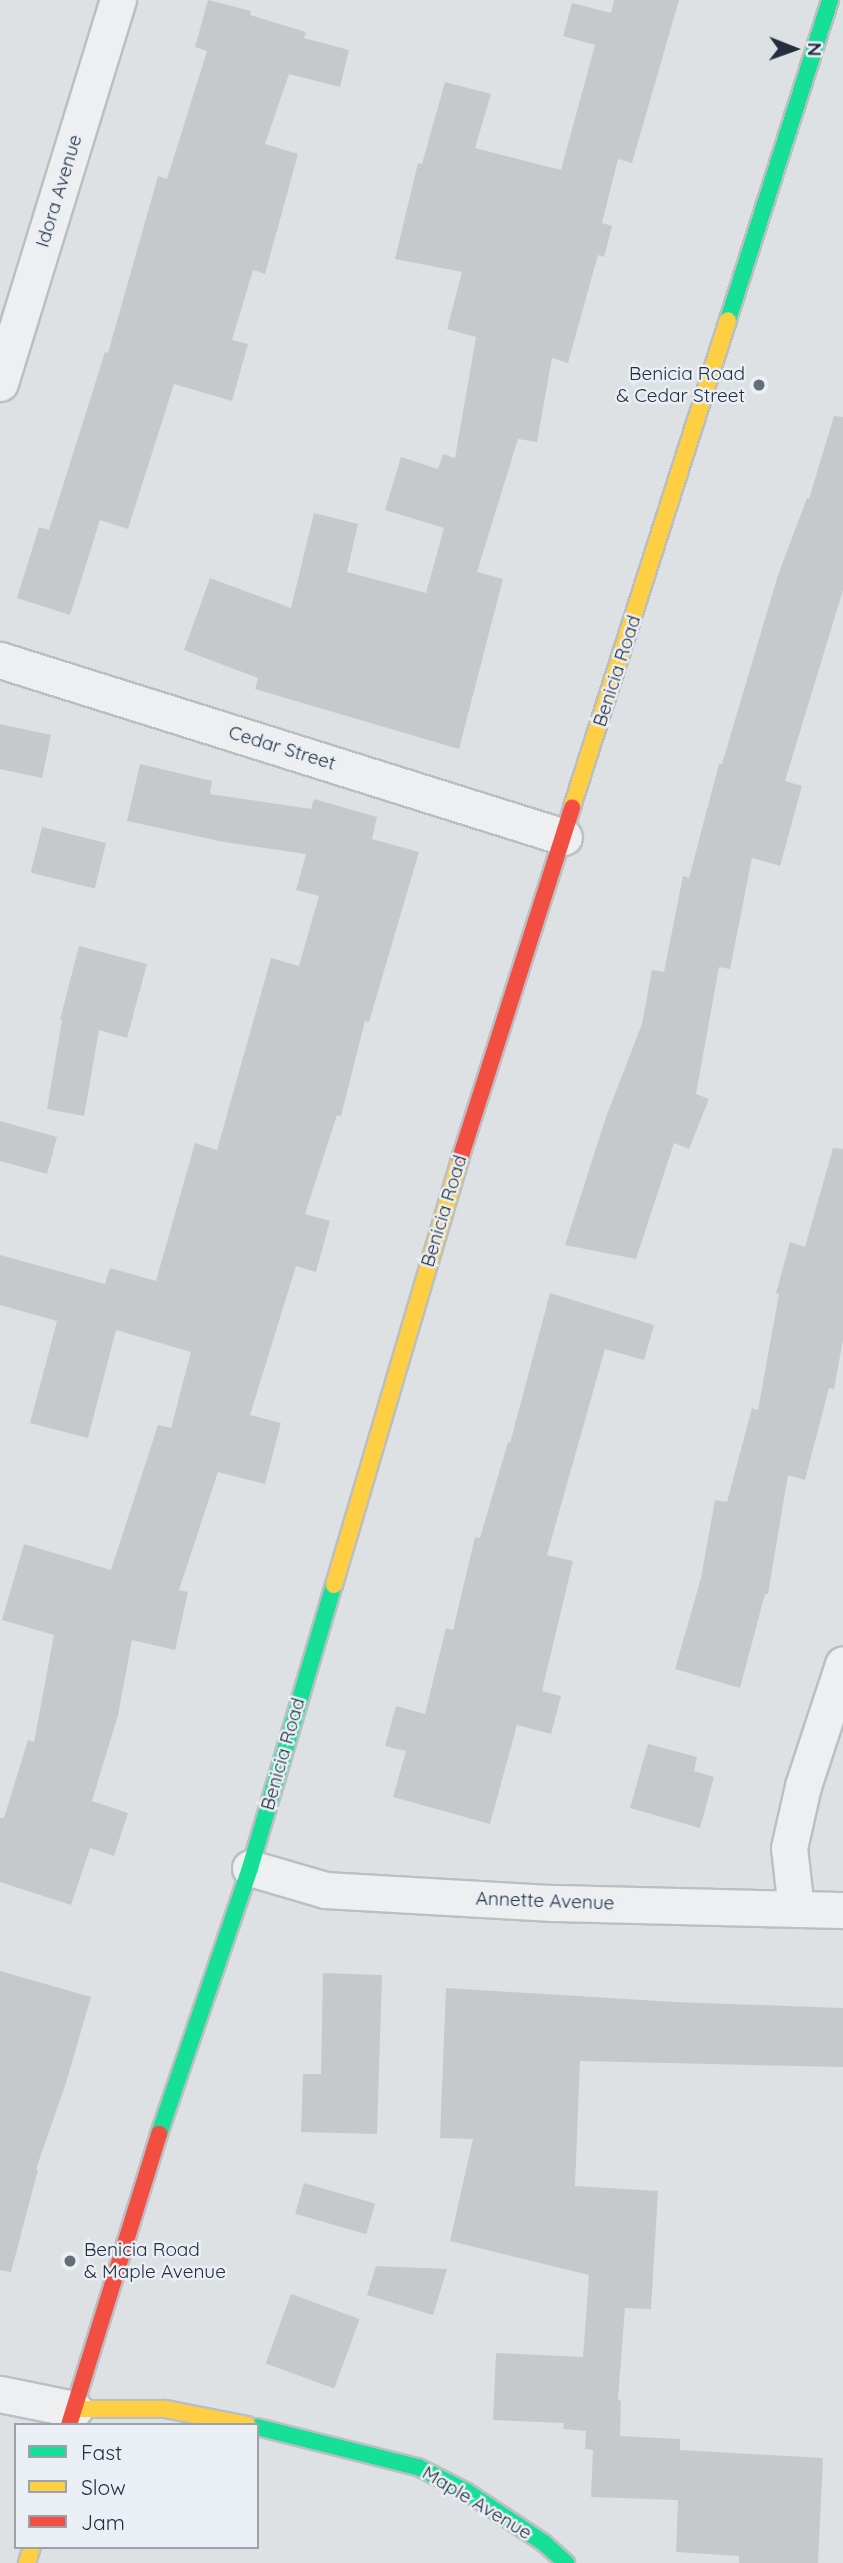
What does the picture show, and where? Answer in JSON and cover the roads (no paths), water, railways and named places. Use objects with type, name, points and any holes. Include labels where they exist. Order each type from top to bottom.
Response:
[{"type":"main road","name":"Benicia Road","points":[[72,2417],[162,2125],[250,1868],[454,1179],[830,0]]},
{"type":"main road","points":[[72,2417],[165,2409],[237,2423]]},
{"type":"main road","name":"Maple Avenue","points":[[259,2427],[418,2467],[467,2492],[544,2543],[566,2563]]},
{"type":"street","name":"Idora Avenue","points":[[0,383],[118,0]]},
{"type":"street","name":"Cedar Street","points":[[0,660],[564,837]]},
{"type":"street","points":[[796,1909],[789,1848],[803,1786],[843,1664]]},
{"type":"street","name":"Annette Avenue","points":[[250,1868],[325,1890],[554,1903],[843,1910]]},
{"type":"street","points":[[0,2394],[72,2417]]},
{"type":"place","name":"Benicia Road & Cedar Street","points":[[759,385]]},
{"type":"place","name":"Benicia Road & Maple Avenue","points":[[70,2261]]}]
